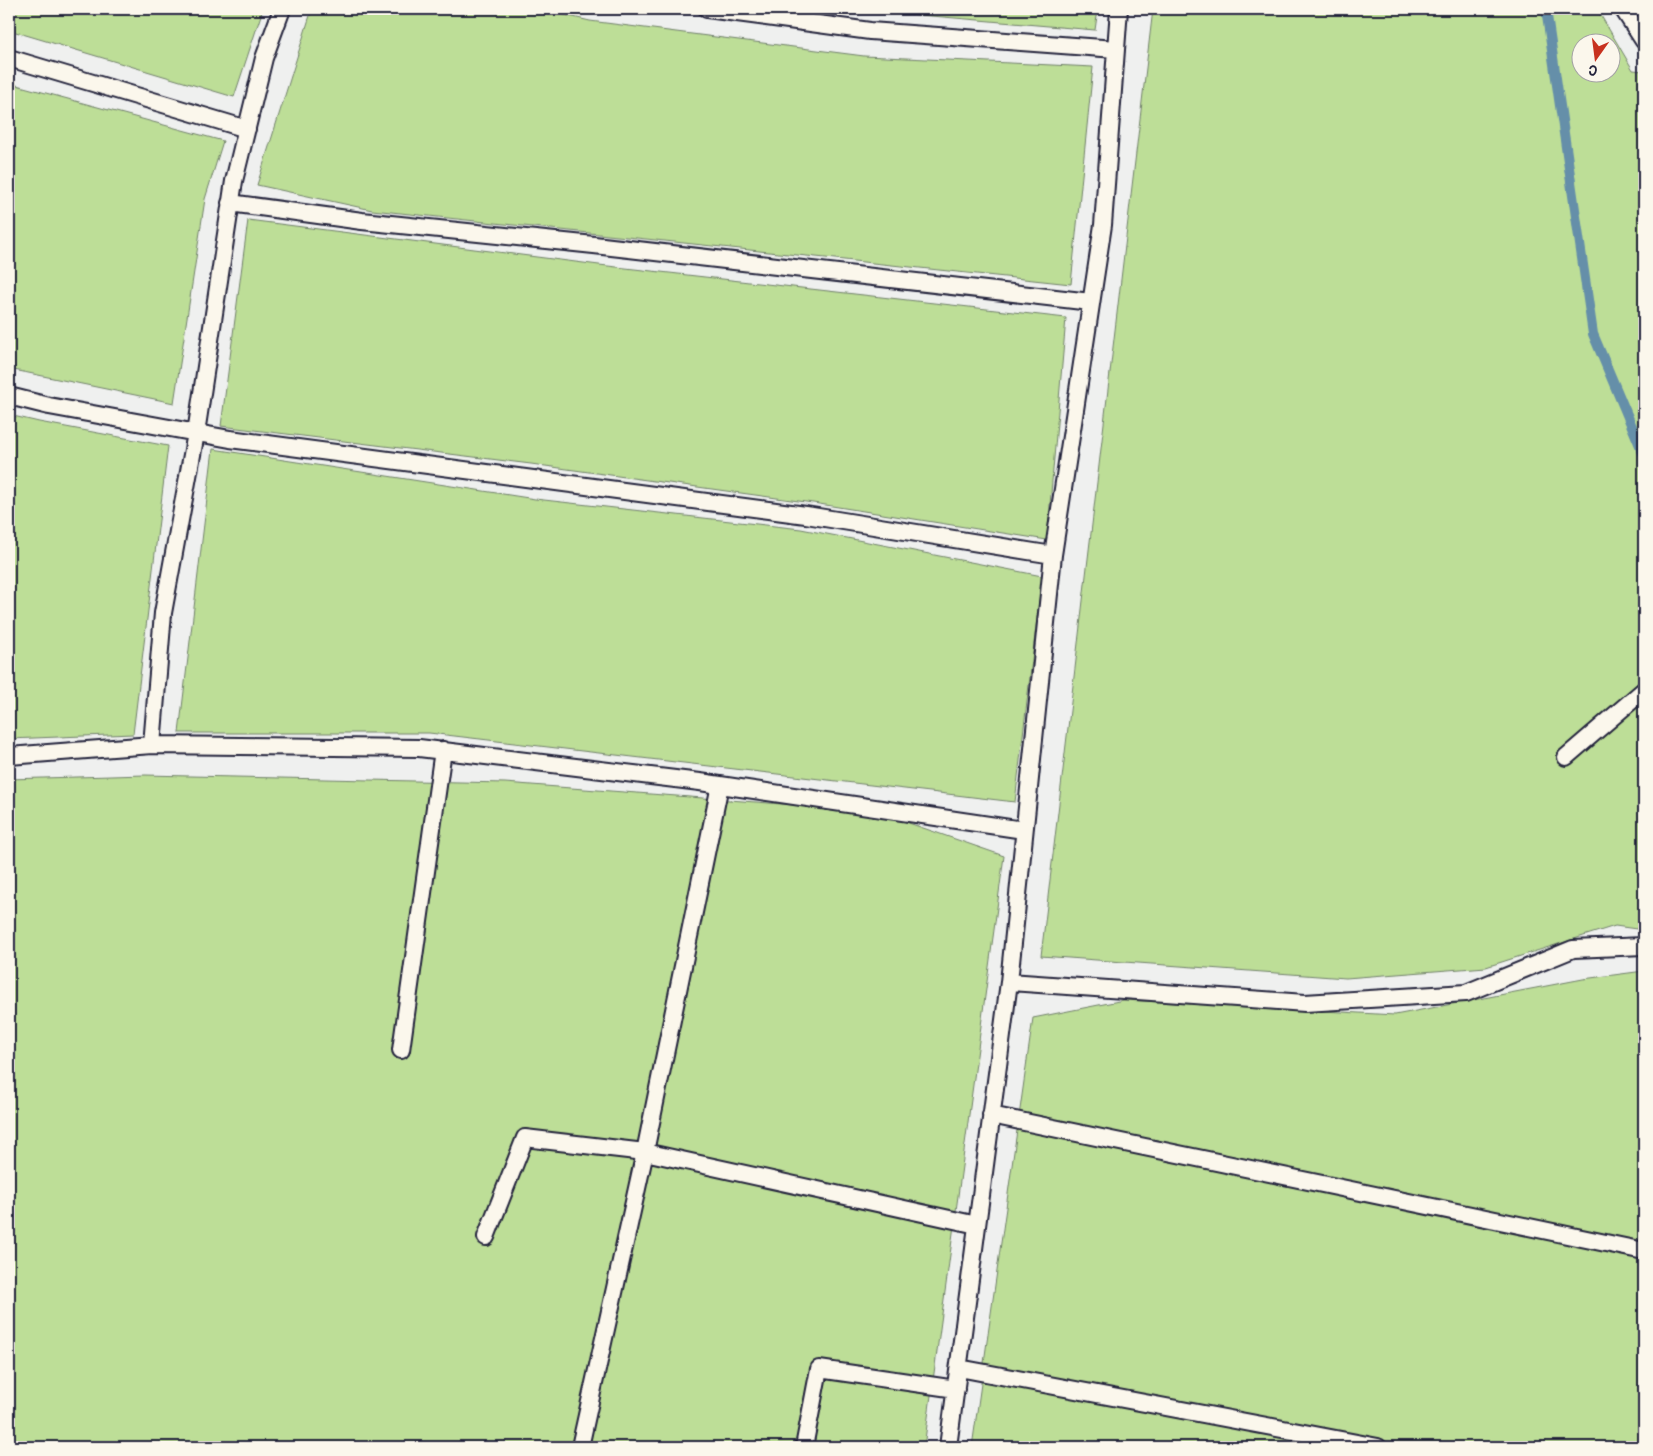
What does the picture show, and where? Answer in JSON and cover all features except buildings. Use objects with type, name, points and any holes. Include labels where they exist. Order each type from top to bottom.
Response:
[{"type":"lane","points":[[152,745],[164,613],[196,433],[230,203],[264,58],[282,9]]},
{"type":"lane","points":[[707,9],[870,31],[1116,48]]},
{"type":"lane","points":[[948,1447],[1009,982],[1053,555],[1103,225],[1119,9]]},
{"type":"lane","points":[[1623,9],[1644,41]]},
{"type":"lane","points":[[9,58],[247,129]]},
{"type":"lane","points":[[230,203],[362,221],[594,245],[1091,302]]},
{"type":"lane","points":[[9,396],[49,406],[230,439],[806,515],[1053,555]]},
{"type":"lane","points":[[1566,757],[1644,690]]},
{"type":"lane","points":[[9,756],[152,745],[418,748],[720,785],[1024,830]]},
{"type":"lane","points":[[401,1050],[443,750]]},
{"type":"lane","points":[[580,1447],[646,1152],[720,785]]},
{"type":"lane","points":[[1009,982],[1305,1003],[1466,993],[1573,949],[1644,946]]},
{"type":"lane","points":[[991,1115],[1644,1251]]},
{"type":"lane","points":[[486,1237],[525,1138],[646,1152],[977,1225]]},
{"type":"lane","points":[[959,1368],[1378,1447]]},
{"type":"lane","points":[[804,1447],[819,1370],[956,1389]]},
{"type":"green space","points":[[9,9],[263,9],[234,97],[9,30]]},
{"type":"green space","points":[[312,9],[539,9],[590,21],[864,56],[1093,67],[1071,284],[372,210],[257,185]]},
{"type":"green space","points":[[850,9],[1098,9],[1095,30]]},
{"type":"green space","points":[[1153,9],[1597,9],[1611,32],[1570,32],[1570,82],[1620,82],[1620,48],[1633,70],[1644,71],[1644,930],[1615,926],[1486,967],[1346,978],[1041,956]]},
{"type":"green space","points":[[9,83],[223,141],[205,199],[174,403],[9,369]]},
{"type":"green space","points":[[248,220],[599,265],[1066,318],[1047,540],[813,503],[531,464],[221,426]]},
{"type":"green space","points":[[9,415],[168,446],[133,734],[9,739]]},
{"type":"green space","points":[[213,449],[535,499],[801,529],[1042,576],[1015,802],[429,733],[179,733]]},
{"type":"green space","points":[[145,775],[505,783],[874,811],[1004,856],[924,1447],[9,1447],[9,779]]},
{"type":"green space","points":[[1644,971],[1644,1447],[972,1447],[1033,1018],[1124,1000],[1395,1015],[1583,979]]},
{"type":"waterway","points":[[1546,9],[1593,334],[1644,455]]}]
